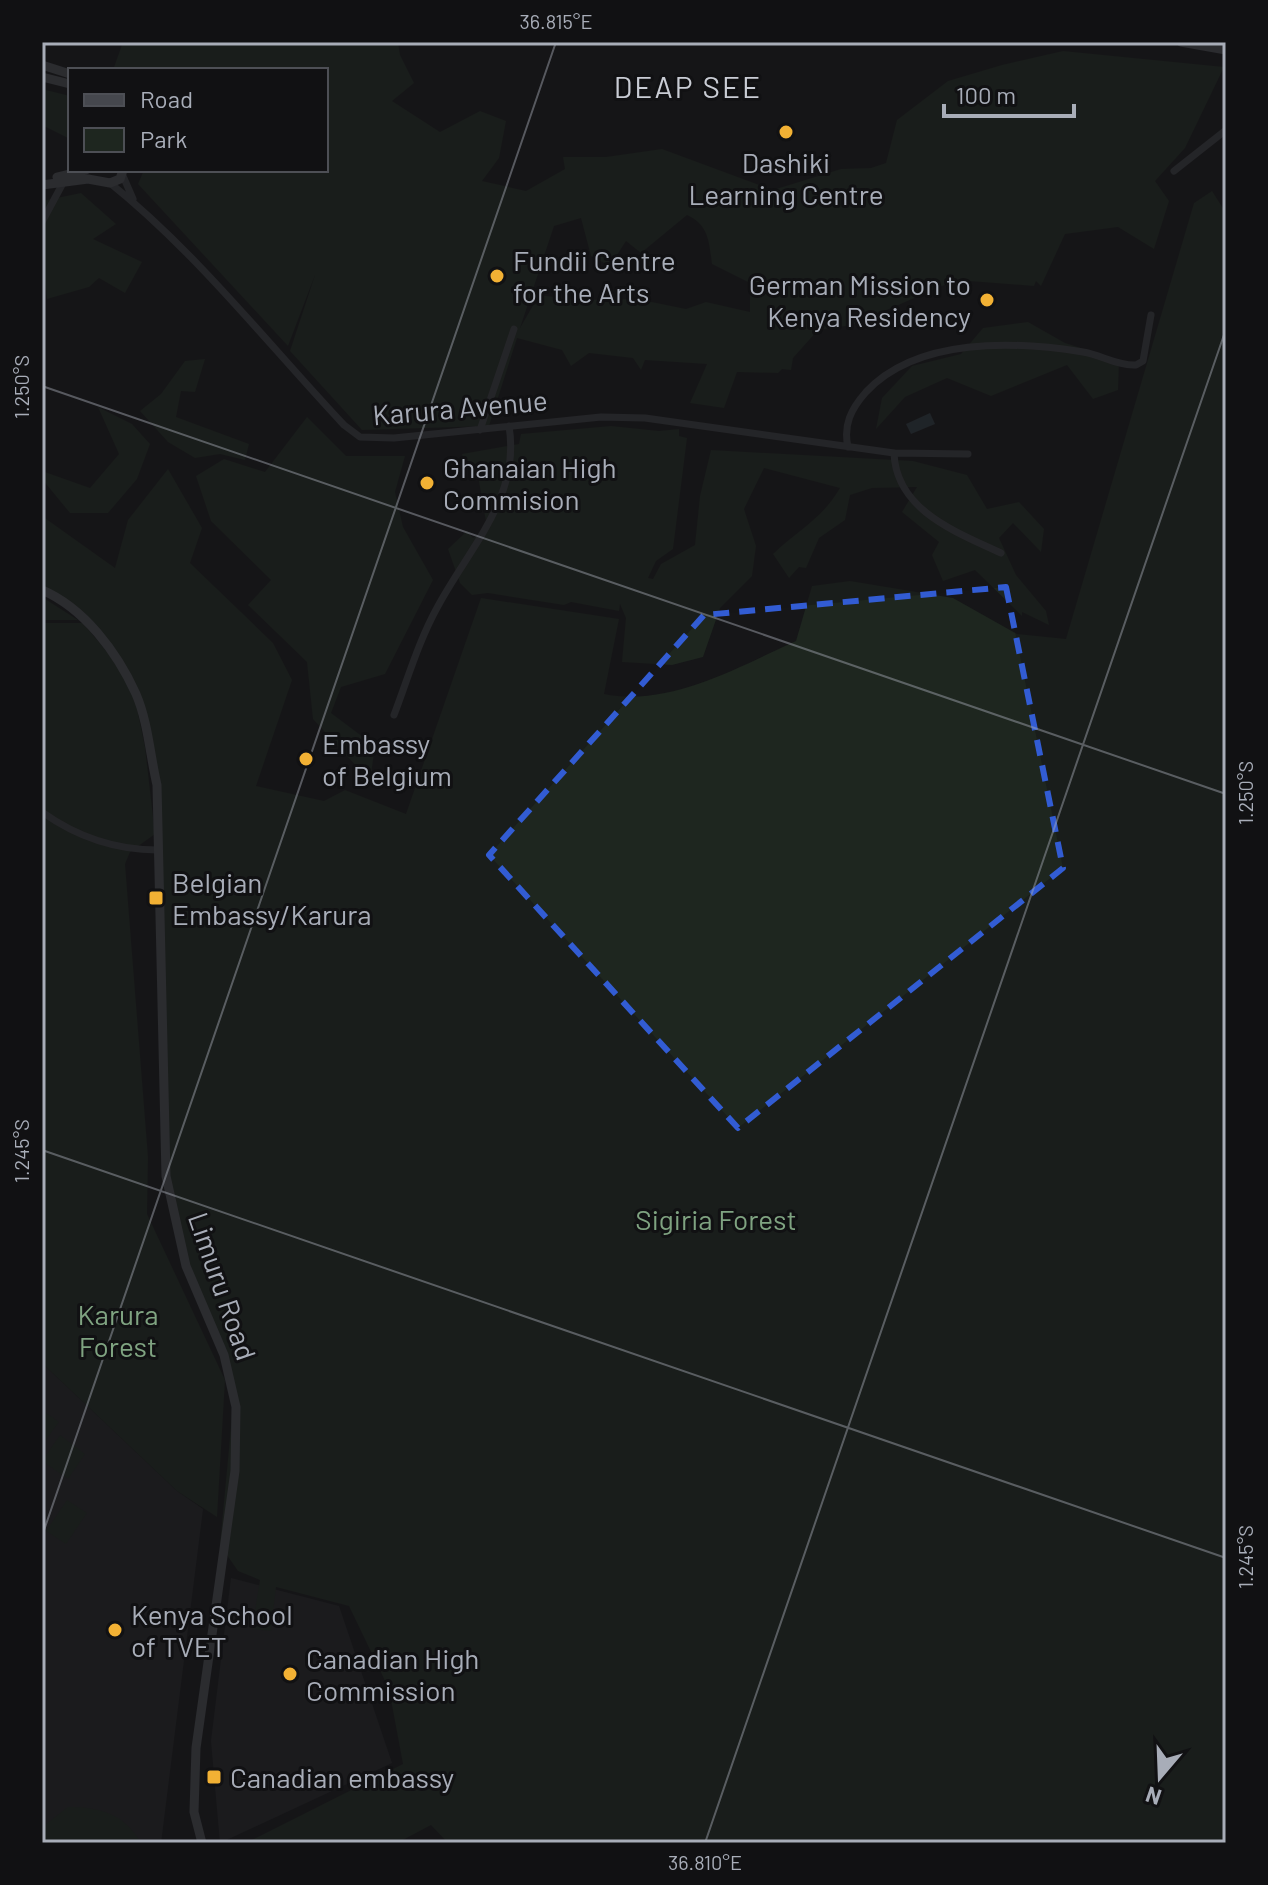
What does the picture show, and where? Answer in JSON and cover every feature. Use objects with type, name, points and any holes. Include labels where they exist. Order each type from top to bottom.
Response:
[{"type":"main road","points":[[1181,42],[1226,50]]},
{"type":"main road","points":[[42,65],[68,73]]},
{"type":"main road","points":[[42,77],[68,84]]},
{"type":"main road","points":[[42,183],[79,172]]},
{"type":"main road","points":[[99,172],[106,182]]},
{"type":"main road","points":[[42,183],[106,182],[124,172]]},
{"type":"main road","name":"Limuru Road","points":[[42,590],[77,611],[99,636],[137,695],[157,785],[166,1176],[186,1266],[235,1393],[236,1444],[229,1509],[196,1748],[194,1812],[202,1843]]},
{"type":"street","points":[[1174,171],[1226,130]]},
{"type":"street","name":"Karura Avenue","points":[[124,172],[135,204]]},
{"type":"street","name":"Karura Avenue","points":[[106,182],[135,204],[243,313],[353,434],[368,439],[601,417],[645,418],[890,452],[968,454]]},
{"type":"street","points":[[42,222],[63,183]]},
{"type":"street","points":[[848,447],[844,432],[852,410],[873,385],[907,364],[928,355],[984,344],[1062,349],[1136,365],[1143,361],[1151,315]]},
{"type":"street","points":[[480,430],[514,329]]},
{"type":"street","points":[[394,715],[429,624],[491,523],[506,479],[512,442],[509,426]]},
{"type":"street","points":[[890,452],[904,488],[921,509],[1001,553]]},
{"type":"street","points":[[42,812],[63,827],[120,848],[158,850]]},
{"type":"highlighted area","points":[[1006,587],[1063,868],[738,1128],[489,855],[704,615]]},
{"type":"shaded area","points":[[930,413],[935,424],[911,434],[906,424]]},
{"type":"shaded area","name":"Kenya School of TVET","points":[[42,1363],[177,1491],[203,1509],[161,1843],[42,1843]]},
{"type":"shaded area","name":"Canadian High Commission","points":[[231,1578],[339,1606],[392,1763],[220,1843],[211,1741]]},
{"type":"green space","points":[[123,42],[398,42],[400,55],[414,83],[392,101],[440,132],[480,111],[506,121],[499,158],[482,181],[526,191],[565,169],[563,157],[606,157],[662,149],[773,190],[841,169],[871,168],[886,163],[897,120],[948,81],[1063,51],[1224,67],[1185,148],[1155,181],[1169,201],[1154,249],[1118,227],[1065,234],[1041,286],[1036,281],[1034,286],[956,280],[852,325],[818,330],[793,358],[791,370],[782,369],[778,373],[737,372],[724,408],[690,403],[707,364],[645,360],[641,370],[633,358],[589,353],[571,366],[562,350],[517,338],[489,426],[362,430],[290,351],[315,275],[288,346],[138,184],[143,172],[328,172],[328,68],[114,68]],"holes":[[[687,215],[700,224],[707,235],[712,264],[750,283],[750,312],[706,302],[686,309],[637,299],[577,300],[539,295],[520,328],[554,226],[581,218],[591,256],[610,266],[626,241],[641,253]]]},
{"type":"green space","points":[[42,89],[68,96],[68,138],[42,125]]},
{"type":"green space","name":"Sigiria Forest","points":[[1212,191],[1226,213],[1226,1843],[448,1843],[431,1825],[397,1843],[246,1843],[403,1764],[389,1689],[349,1606],[276,1587],[271,1631],[252,1629],[260,1580],[238,1571],[220,1545],[235,1384],[184,1259],[164,1175],[156,834],[152,767],[135,699],[145,747],[155,834],[130,852],[125,864],[148,1157],[147,1214],[225,1380],[217,1517],[177,1491],[42,1363],[42,623],[83,623],[112,658],[98,632],[42,586],[42,516],[115,568],[128,520],[168,469],[202,528],[190,563],[273,643],[292,680],[256,786],[324,801],[345,790],[406,814],[481,598],[619,619],[604,694],[629,697],[654,695],[703,682],[796,641],[812,586],[850,581],[953,598],[1017,634],[1066,639],[1194,203]]},
{"type":"green space","points":[[81,193],[116,224],[93,239],[142,262],[125,293],[99,278],[89,287],[47,299],[42,257],[42,201]]},
{"type":"green space","points":[[1028,322],[1065,343],[1119,360],[1118,390],[1093,399],[1067,365],[991,396],[947,378],[905,397],[876,429],[882,398],[912,366],[961,354],[983,328]]},
{"type":"green space","points":[[205,359],[195,392],[181,391],[176,417],[249,444],[245,460],[220,454],[195,458],[168,442],[140,411],[161,394],[185,361]]},
{"type":"green space","points":[[98,407],[132,424],[150,444],[137,479],[108,513],[70,513],[42,479],[42,471],[90,488],[119,454]]},
{"type":"green space","points":[[307,417],[346,456],[405,456],[395,492],[403,527],[433,580],[385,674],[341,687],[331,713],[375,746],[370,781],[313,719],[307,662],[248,605],[271,580],[211,521],[196,476],[224,459],[265,472]]},
{"type":"green space","points":[[611,426],[659,431],[679,429],[679,436],[687,438],[673,549],[656,561],[648,578],[653,579],[661,564],[695,545],[700,496],[711,450],[913,461],[967,475],[987,509],[1019,502],[1044,529],[1041,552],[1013,523],[999,538],[1016,575],[1046,611],[1049,625],[1022,612],[1022,616],[975,570],[943,581],[932,555],[939,542],[902,512],[917,487],[872,488],[850,495],[845,520],[819,538],[806,568],[799,567],[789,578],[773,554],[817,516],[840,488],[764,468],[744,509],[756,546],[752,576],[720,608],[703,657],[672,665],[622,662],[626,618],[620,604],[619,611],[571,602],[564,605],[488,593],[472,595],[460,583],[448,549],[467,531],[473,538],[487,527],[478,476],[465,465],[462,454],[519,444],[521,434]]},
{"type":"green space","points":[[42,597],[78,620],[42,620]]},
{"type":"green space","points":[[42,1410],[59,1422],[42,1445]]},
{"type":"green space","points":[[60,1435],[85,1454],[68,1479],[42,1461]]},
{"type":"green space","points":[[67,1500],[87,1513],[66,1544],[46,1531]]},
{"type":"green space","points":[[68,1807],[110,1814],[127,1825],[141,1843],[42,1843],[46,1824]]},
{"type":"place","name":"Dashiki Learning Centre","points":[[786,132]]},
{"type":"place","name":"Fundii Centre for the Arts","points":[[497,276]]},
{"type":"place","name":"German Mission to Kenya Residency","points":[[987,300]]},
{"type":"place","name":"Ghanaian High Commision","points":[[427,483]]},
{"type":"place","name":"Embassy of Belgium","points":[[306,759]]},
{"type":"place","name":"Belgian Embassy/Karura","points":[[156,898]]},
{"type":"place","name":"Kenya School of TVET","points":[[115,1630]]},
{"type":"place","name":"Canadian High Commission","points":[[290,1674]]},
{"type":"place","name":"Canadian embassy","points":[[214,1777]]},
{"type":"district","name":"DEAP SEE","points":[[688,86]]},
{"type":"park label","name":"Karura Forest","points":[[118,1330]]}]
